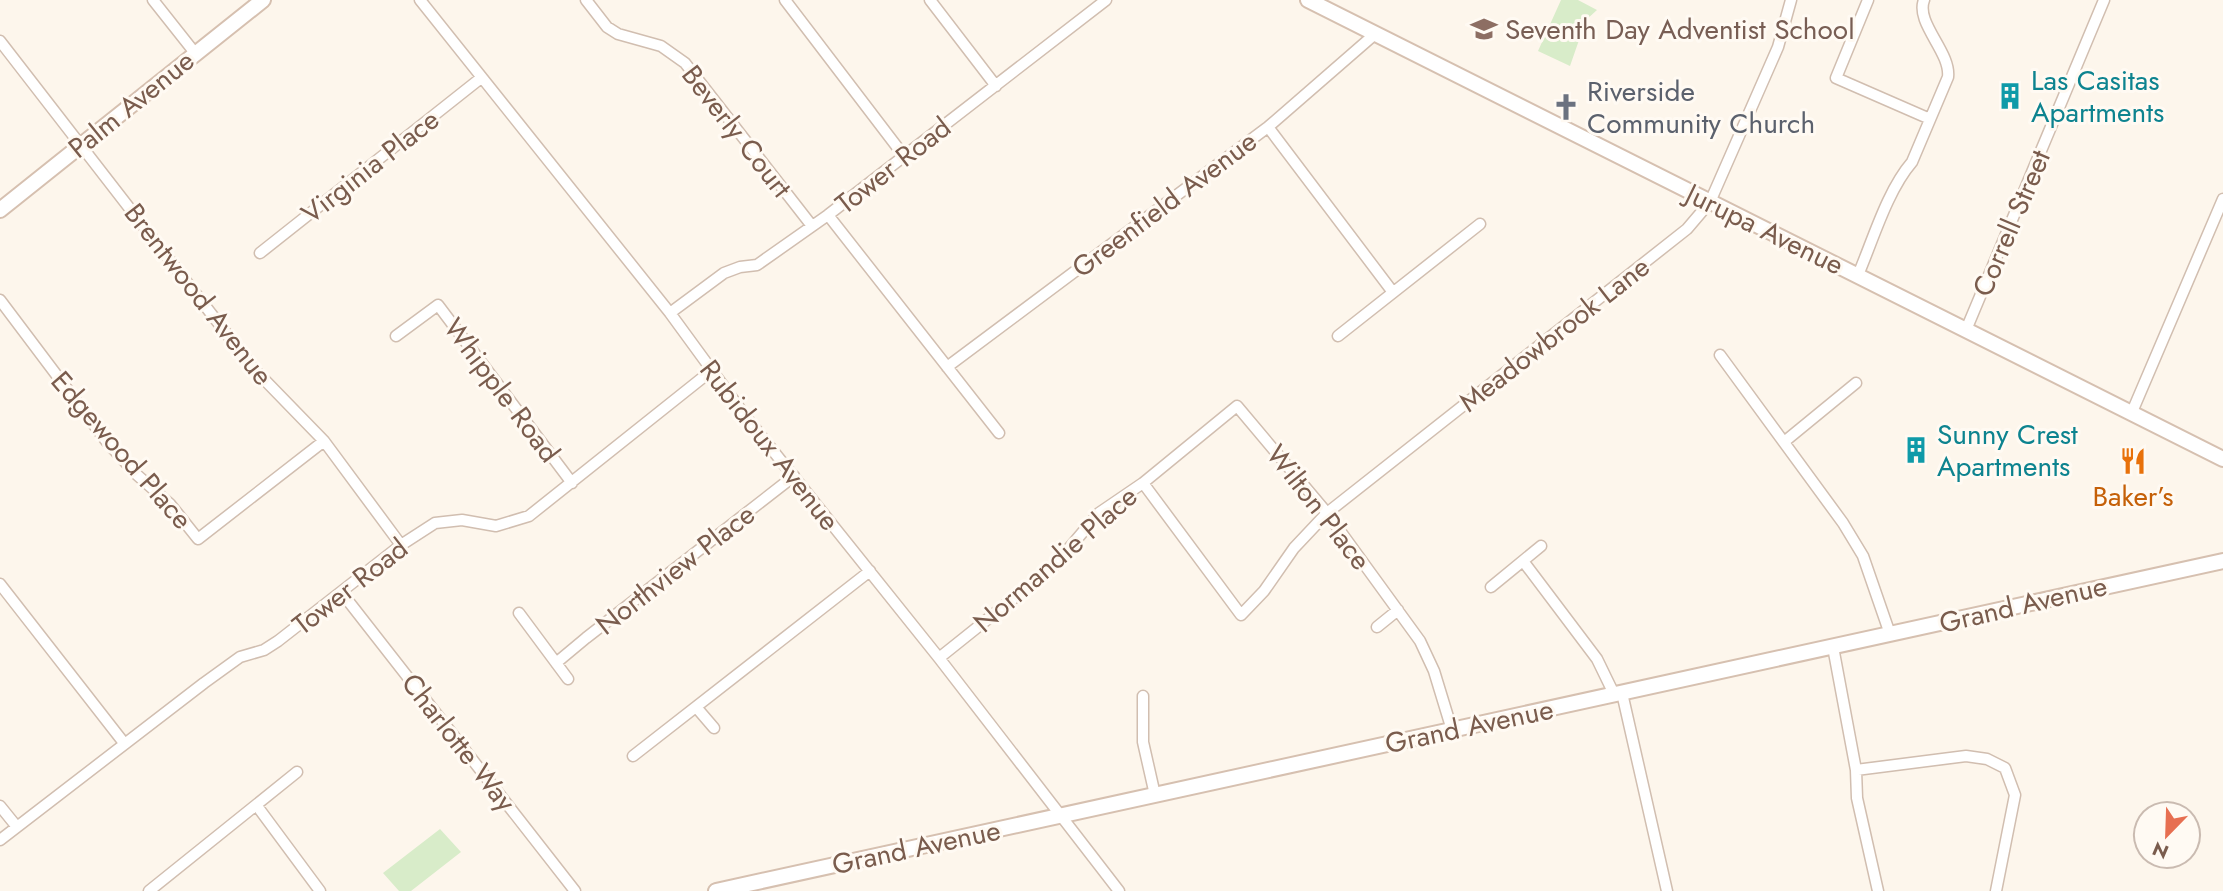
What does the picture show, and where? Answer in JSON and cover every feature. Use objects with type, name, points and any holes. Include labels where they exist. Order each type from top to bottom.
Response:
[{"type":"street","points":[[153,0],[195,53]]},
{"type":"street","name":"Palm Avenue","points":[[0,210],[263,0]]},
{"type":"street","name":"Rubidoux Avenue","points":[[420,0],[670,313],[711,372],[939,658],[1119,891]]},
{"type":"street","name":"Beverly Court","points":[[586,0],[607,27],[618,34],[661,46],[685,64],[812,226]]},
{"type":"street","points":[[785,0],[904,156]]},
{"type":"street","points":[[930,0],[996,86]]},
{"type":"street","name":"Tower Road","points":[[670,313],[724,273],[757,265],[828,215],[1106,0]]},
{"type":"street","name":"Jurupa Avenue","points":[[1308,0],[2223,459]]},
{"type":"street","name":"Meadowbrook Lane","points":[[1143,483],[1241,615],[1264,591],[1294,548],[1326,513],[1687,229],[1710,202],[1778,47],[1791,0]]},
{"type":"street","points":[[1868,0],[1836,78],[1930,119]]},
{"type":"street","points":[[1858,275],[1893,192],[1903,172],[1912,162],[1948,77],[1949,67],[1923,15],[1924,0]]},
{"type":"street","name":"Correll Street","points":[[1966,330],[2105,0]]},
{"type":"street","name":"Greenfield Avenue","points":[[947,367],[1268,127],[1375,34]]},
{"type":"street","name":"Brentwood Avenue","points":[[0,41],[254,369],[324,441],[401,545]]},
{"type":"street","name":"Virginia Place","points":[[260,253],[481,78]]},
{"type":"street","points":[[1268,127],[1392,291]]},
{"type":"street","points":[[2132,412],[2223,199]]},
{"type":"street","points":[[828,215],[999,433]]},
{"type":"street","points":[[1338,336],[1479,224]]},
{"type":"street","name":"Edgewood Place","points":[[0,300],[107,442],[136,474],[170,504],[198,539],[324,441]]},
{"type":"street","name":"Whipple Road","points":[[396,336],[438,305],[572,483]]},
{"type":"street","points":[[1720,355],[1843,523],[1863,556],[1890,634]]},
{"type":"street","name":"Tower Road","points":[[0,840],[240,657],[264,650],[278,641],[401,545],[435,523],[462,520],[496,526],[529,516],[711,372]]},
{"type":"street","points":[[1784,442],[1856,383]]},
{"type":"street","name":"Wilton Place","points":[[1237,406],[1326,513],[1420,641],[1434,671],[1452,730]]},
{"type":"street","name":"Normandie Place","points":[[939,658],[1054,566],[1099,513],[1143,483],[1237,406]]},
{"type":"street","name":"Northview Place","points":[[556,663],[794,476]]},
{"type":"street","points":[[1491,587],[1541,546]]},
{"type":"street","points":[[1523,561],[1597,659],[1618,693],[1667,891]]},
{"type":"street","name":"Grand Avenue","points":[[716,891],[2223,561]]},
{"type":"street","points":[[633,757],[870,572]]},
{"type":"street","points":[[0,584],[124,743]]},
{"type":"street","name":"Charlotte Way","points":[[342,593],[575,891]]},
{"type":"street","points":[[1377,627],[1398,610]]},
{"type":"street","points":[[519,613],[568,679]]},
{"type":"street","points":[[1833,647],[1857,770],[1857,798],[1878,891]]},
{"type":"street","points":[[1143,696],[1143,742],[1155,795]]},
{"type":"street","points":[[696,707],[714,728]]},
{"type":"street","points":[[1857,770],[1966,756],[1987,759],[2005,768],[2015,795],[1996,891]]},
{"type":"street","points":[[149,891],[297,772]]},
{"type":"street","points":[[0,806],[17,827]]},
{"type":"street","points":[[257,806],[320,891]]},
{"type":"green space","points":[[1561,0],[1578,0],[1597,10],[1586,20],[1570,66],[1538,51]]},
{"type":"green space","points":[[440,829],[461,852],[411,891],[399,891],[383,873]]},
{"type":"place","name":"Seventh Day Adventist School","points":[[1484,29]]},
{"type":"place","name":"Las Casitas Apartments","points":[[2010,96]]},
{"type":"place","name":"Riverside Community Church","points":[[1566,107]]},
{"type":"place","name":"Sunny Crest Apartments","points":[[1916,450]]},
{"type":"place","name":"Baker’s","points":[[2133,461]]}]
